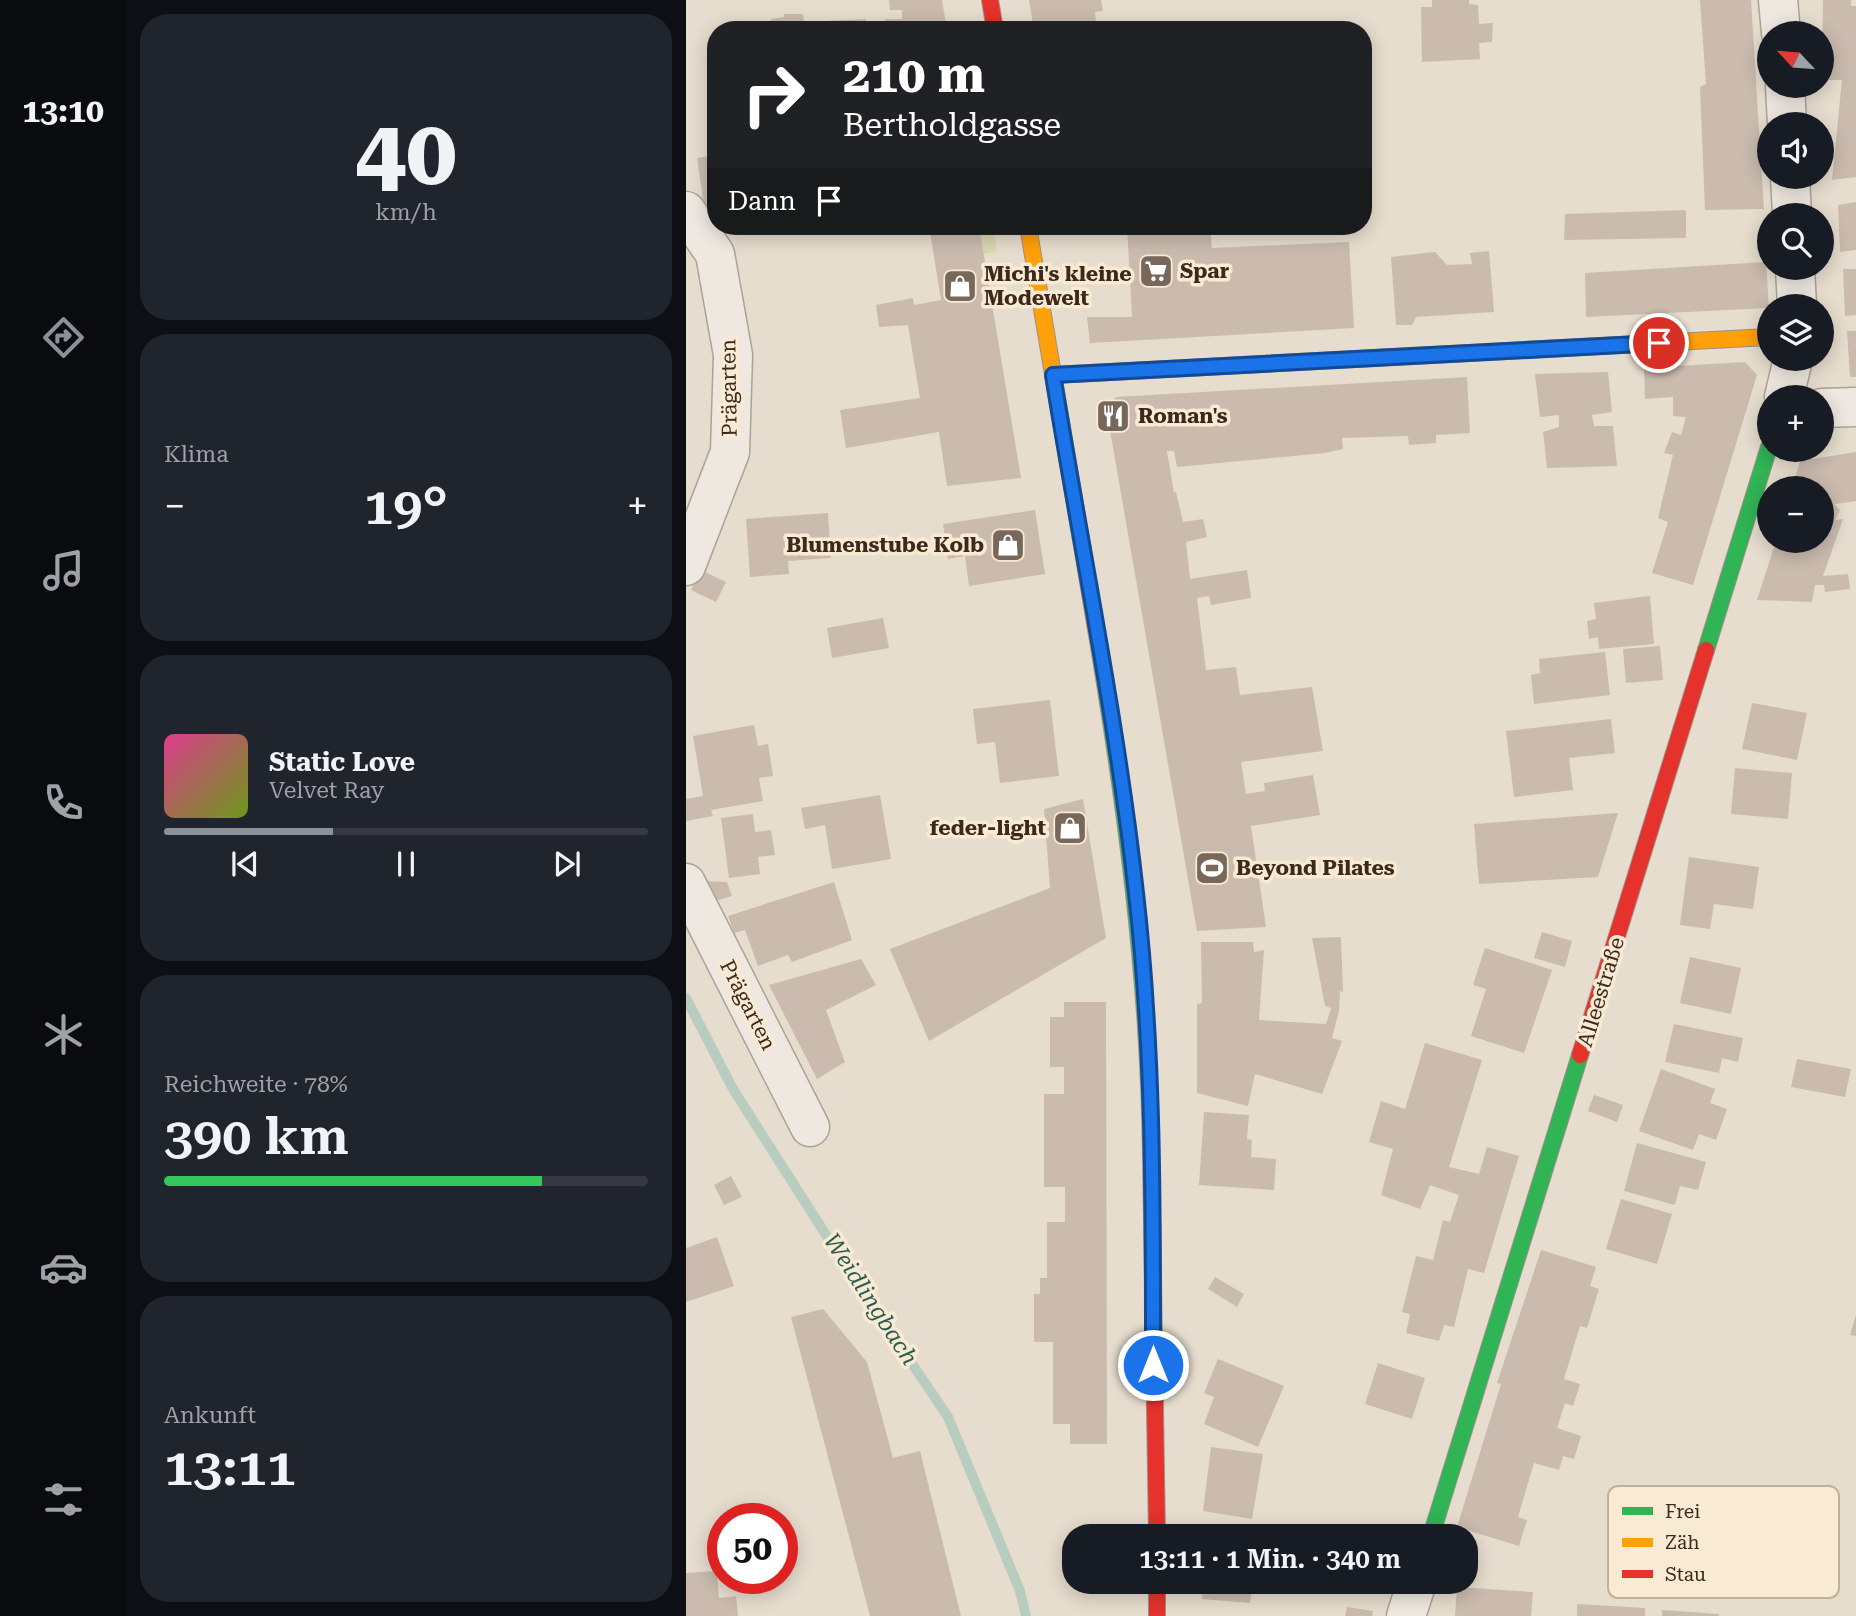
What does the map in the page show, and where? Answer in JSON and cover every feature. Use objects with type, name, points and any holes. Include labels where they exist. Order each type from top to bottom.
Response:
[{"type":"street","points":[[990,0],[994,21]]},
{"type":"street","points":[[1778,0],[1780,21]]},
{"type":"street","name":"Prägarten","points":[[686,211],[715,254],[733,355],[730,452],[686,566]]},
{"type":"street","points":[[1030,235],[1120,772],[1144,969],[1150,1068],[1157,1524]]},
{"type":"street","points":[[1053,375],[1757,339]]},
{"type":"street","points":[[1834,408],[1856,407]]},
{"type":"street","name":"Alleestraße","points":[[1435,1524],[1764,462]]},
{"type":"street","name":"Prägarten","points":[[686,883],[810,1127]]},
{"type":"street","points":[[1157,1594],[1157,1616]]},
{"type":"street","points":[[1406,1616],[1413,1594]]},
{"type":"shaded area","points":[[980,235],[994,235],[997,251],[983,254]]},
{"type":"building","points":[[889,0],[942,0],[946,21],[885,21],[902,19],[902,10],[890,10]]},
{"type":"building","points":[[1029,0],[1101,0],[1103,11],[1095,12],[1096,21],[1032,21]]},
{"type":"building","points":[[1432,0],[1469,0],[1469,4],[1478,5],[1479,24],[1493,23],[1492,42],[1479,43],[1480,59],[1422,62],[1421,7],[1432,7]]},
{"type":"building","points":[[1700,0],[1751,0],[1758,112],[1757,189],[1763,189],[1764,203],[1757,203],[1757,209],[1705,210],[1700,87],[1706,84]]},
{"type":"building","points":[[1823,0],[1851,0],[1851,6],[1856,6],[1856,177],[1834,180],[1842,80],[1834,80],[1834,21],[1823,21]]},
{"type":"building","points":[[784,14],[803,14],[804,21],[770,21],[784,17]]},
{"type":"building","points":[[866,19],[866,21],[825,21]]},
{"type":"building","points":[[707,156],[707,204],[704,205],[697,158]]},
{"type":"building","points":[[1856,202],[1856,250],[1840,252],[1838,205]]},
{"type":"building","points":[[1686,210],[1686,238],[1564,240],[1565,214]]},
{"type":"building","points":[[930,235],[980,235],[1021,478],[947,486],[939,432],[846,448],[840,410],[920,398],[908,325],[879,327],[876,305],[913,298],[914,305],[941,300]]},
{"type":"building","points":[[1127,235],[1211,235],[1212,248],[1349,242],[1354,328],[1090,343],[1087,317],[1132,317]]},
{"type":"building","points":[[1489,251],[1494,312],[1416,317],[1412,325],[1396,325],[1391,257],[1435,252],[1447,265],[1472,264],[1470,253]]},
{"type":"building","points":[[1757,263],[1757,280],[1767,280],[1768,294],[1757,294],[1757,309],[1586,317],[1585,273]]},
{"type":"building","points":[[1843,269],[1856,269],[1856,315],[1845,316]]},
{"type":"building","points":[[1847,331],[1856,331],[1856,377],[1850,377]]},
{"type":"building","points":[[1745,362],[1757,375],[1693,585],[1652,573],[1668,522],[1658,518],[1673,455],[1664,453],[1672,432],[1681,435],[1686,417],[1673,416],[1673,397],[1645,399],[1644,368]]},
{"type":"building","points":[[1608,372],[1612,412],[1592,415],[1594,426],[1613,426],[1617,466],[1547,468],[1543,432],[1559,427],[1559,415],[1540,417],[1535,374]]},
{"type":"building","points":[[1467,377],[1470,433],[1436,435],[1436,443],[1409,445],[1408,436],[1342,438],[1343,449],[1325,453],[1177,467],[1174,451],[1167,451],[1174,493],[1176,492],[1183,522],[1203,519],[1207,537],[1186,542],[1190,579],[1247,570],[1251,598],[1211,605],[1209,596],[1197,598],[1206,670],[1236,667],[1240,695],[1312,687],[1323,751],[1241,762],[1246,794],[1265,791],[1264,783],[1313,775],[1320,815],[1251,826],[1266,927],[1197,931],[1106,407],[1116,397]]},
{"type":"building","points":[[1856,452],[1856,501],[1835,504],[1840,510],[1835,520],[1843,519],[1834,545],[1834,476],[1796,476],[1800,462],[1834,462],[1834,456]]},
{"type":"building","points":[[1035,510],[1045,574],[969,586],[965,556],[948,559],[943,524]]},
{"type":"building","points":[[828,513],[831,558],[788,561],[789,574],[750,577],[746,519]]},
{"type":"building","points":[[1772,553],[1831,553],[1823,576],[1848,574],[1850,589],[1825,592],[1824,585],[1815,585],[1812,602],[1757,600]]},
{"type":"building","points":[[701,570],[726,582],[716,602],[691,590]]},
{"type":"building","points":[[1650,596],[1654,644],[1599,649],[1598,637],[1589,639],[1587,621],[1596,619],[1594,603]]},
{"type":"building","points":[[883,618],[889,648],[832,658],[827,628]]},
{"type":"building","points":[[1660,646],[1663,680],[1626,683],[1623,649]]},
{"type":"building","points":[[1605,652],[1610,695],[1534,704],[1531,675],[1540,673],[1539,659]]},
{"type":"building","points":[[1050,700],[1059,776],[1000,783],[995,742],[977,744],[973,709]]},
{"type":"building","points":[[1752,703],[1807,713],[1797,760],[1742,749]]},
{"type":"building","points":[[1611,719],[1615,753],[1569,758],[1573,790],[1514,797],[1506,731]]},
{"type":"building","points":[[754,725],[758,746],[768,744],[773,776],[759,778],[763,801],[711,810],[713,816],[686,821],[686,799],[703,796],[693,736]]},
{"type":"building","points":[[1735,768],[1792,773],[1788,819],[1731,814]]},
{"type":"building","points":[[880,795],[891,859],[832,869],[825,825],[805,829],[801,808]]},
{"type":"building","points":[[1083,799],[1106,938],[929,1041],[890,949],[1050,888],[1044,809]]},
{"type":"building","points":[[1618,813],[1598,877],[1479,884],[1474,824]]},
{"type":"building","points":[[753,814],[755,832],[771,830],[775,855],[758,857],[760,874],[729,878],[721,818]]},
{"type":"building","points":[[1689,857],[1759,867],[1753,909],[1714,904],[1710,929],[1680,925]]},
{"type":"building","points":[[703,881],[727,882],[732,896],[712,902]]},
{"type":"building","points":[[834,882],[852,940],[792,962],[788,955],[758,966],[745,930],[734,933],[728,916]]},
{"type":"building","points":[[1542,932],[1572,941],[1565,967],[1534,958]]},
{"type":"building","points":[[1341,937],[1343,992],[1340,991],[1339,1011],[1332,1038],[1342,1041],[1322,1094],[1255,1074],[1248,1106],[1197,1093],[1197,1004],[1202,1003],[1201,942],[1253,942],[1254,952],[1264,950],[1259,1020],[1326,1024],[1331,1008],[1325,1006],[1312,938]]},
{"type":"building","points":[[1485,948],[1552,970],[1524,1053],[1471,1036],[1486,989],[1473,985]]},
{"type":"building","points":[[1690,957],[1741,968],[1731,1014],[1680,1003]]},
{"type":"building","points":[[861,959],[876,985],[826,1010],[845,1062],[817,1079],[769,985]]},
{"type":"building","points":[[1064,1002],[1106,1002],[1107,1444],[1070,1444],[1070,1424],[1053,1424],[1053,1342],[1034,1342],[1034,1294],[1040,1294],[1040,1278],[1047,1278],[1047,1222],[1065,1222],[1065,1187],[1044,1187],[1044,1094],[1064,1094],[1064,1067],[1050,1067],[1050,1017],[1064,1017]]},
{"type":"building","points":[[1674,1024],[1743,1038],[1738,1062],[1722,1058],[1719,1073],[1665,1062]]},
{"type":"building","points":[[1425,1043],[1482,1060],[1449,1167],[1479,1174],[1487,1147],[1519,1156],[1484,1273],[1468,1269],[1454,1327],[1444,1325],[1439,1341],[1406,1333],[1410,1314],[1402,1312],[1416,1256],[1433,1260],[1443,1220],[1450,1222],[1459,1195],[1430,1185],[1420,1209],[1381,1195],[1393,1149],[1369,1142],[1381,1101],[1405,1109]]},
{"type":"building","points":[[1797,1059],[1851,1069],[1845,1097],[1791,1087]]},
{"type":"building","points":[[1661,1069],[1715,1089],[1710,1103],[1727,1109],[1716,1140],[1699,1134],[1693,1150],[1639,1131]]},
{"type":"building","points":[[1594,1095],[1623,1105],[1617,1122],[1588,1111]]},
{"type":"building","points":[[1204,1112],[1249,1115],[1247,1139],[1252,1140],[1251,1157],[1276,1159],[1274,1190],[1199,1185]]},
{"type":"building","points":[[1637,1143],[1706,1162],[1698,1190],[1680,1186],[1675,1205],[1624,1191]]},
{"type":"building","points":[[731,1176],[742,1197],[724,1205],[714,1185]]},
{"type":"building","points":[[1621,1199],[1672,1214],[1657,1264],[1606,1249]]},
{"type":"building","points":[[717,1237],[734,1286],[686,1302],[686,1248]]},
{"type":"building","points":[[1541,1250],[1596,1267],[1590,1286],[1599,1289],[1587,1328],[1580,1326],[1564,1379],[1580,1384],[1573,1406],[1565,1403],[1557,1428],[1581,1436],[1574,1459],[1563,1456],[1559,1470],[1534,1463],[1518,1517],[1527,1520],[1519,1546],[1478,1533],[1478,1524],[1458,1524],[1501,1384],[1497,1383]]},
{"type":"building","points":[[1215,1277],[1244,1294],[1237,1307],[1208,1289]]},
{"type":"building","points":[[823,1309],[867,1362],[893,1458],[920,1451],[961,1616],[870,1616],[791,1317]]},
{"type":"building","points":[[1856,1315],[1856,1336],[1850,1335]]},
{"type":"building","points":[[1218,1359],[1284,1386],[1258,1447],[1204,1424],[1214,1397],[1204,1393]]},
{"type":"building","points":[[1378,1363],[1425,1378],[1412,1419],[1365,1404]]},
{"type":"building","points":[[1211,1447],[1263,1454],[1252,1519],[1203,1511]]},
{"type":"building","points":[[707,1572],[707,1594],[719,1594],[719,1598],[736,1596],[738,1616],[686,1616],[686,1573]]},
{"type":"building","points":[[1478,1588],[1533,1592],[1531,1616],[1455,1616],[1457,1594],[1478,1594]]},
{"type":"building","points":[[1203,1594],[1251,1594],[1250,1603],[1202,1599]]},
{"type":"building","points":[[1577,1604],[1645,1608],[1645,1616],[1577,1616]]},
{"type":"building","points":[[1347,1607],[1373,1611],[1372,1616],[1345,1616]]},
{"type":"building","points":[[1662,1610],[1719,1614],[1719,1616],[1662,1616]]},
{"type":"waterway","name":"Weidlingbach","points":[[686,998],[733,1089],[842,1260],[948,1417],[1020,1591],[1026,1616]]},
{"type":"traffic: fast","points":[[1053,375],[1431,355]]},
{"type":"traffic: fast","points":[[1706,650],[1764,462]]},
{"type":"traffic: fast","points":[[1095,623],[1134,888],[1146,1022],[1151,1156]]},
{"type":"traffic: fast","points":[[1435,1524],[1580,1055]]},
{"type":"traffic: slow","points":[[1030,235],[1095,623]]},
{"type":"traffic: slow","points":[[1431,355],[1757,338]]},
{"type":"traffic: jam","points":[[990,0],[994,21]]},
{"type":"traffic: jam","points":[[1580,1055],[1706,650]]},
{"type":"traffic: jam","points":[[1151,1156],[1157,1524]]},
{"type":"traffic: jam","points":[[1157,1594],[1157,1616]]},
{"type":"place","name":"Spar","points":[[1156,271]]},
{"type":"place","name":"Michi's kleine Modewelt","points":[[960,286]]},
{"type":"place","name":"Roman's","points":[[1113,416]]},
{"type":"place","name":"Blumenstube Kolb","points":[[1008,545]]},
{"type":"place","name":"feder-light","points":[[1070,828]]},
{"type":"place","name":"Beyond Pilates","points":[[1212,868]]},
{"type":"route","points":[[1153,1365],[1150,1068],[1144,969],[1120,772],[1053,375],[1659,343]]}]
